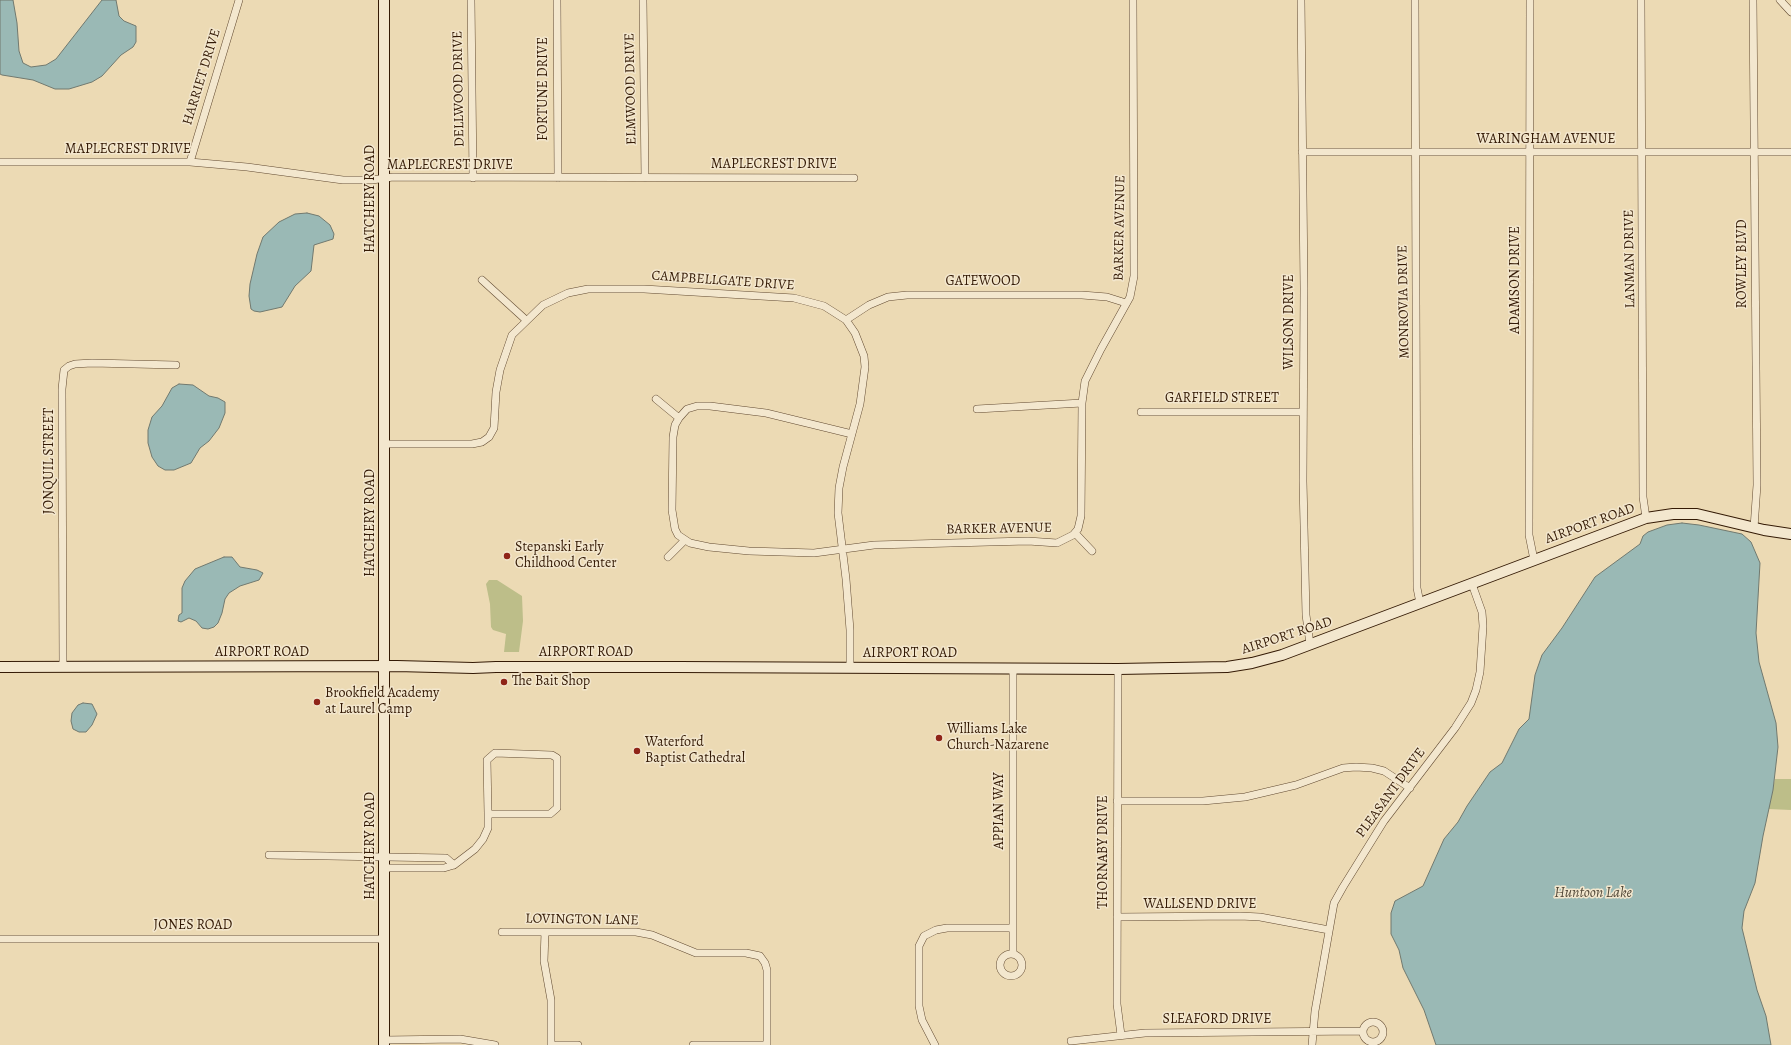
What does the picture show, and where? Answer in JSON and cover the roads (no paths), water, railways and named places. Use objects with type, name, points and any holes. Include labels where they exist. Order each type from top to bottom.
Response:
[{"type":"street","name":"HARRIET DRIVE","points":[[190,162],[239,0]]},
{"type":"street","name":"HATCHERY ROAD","points":[[384,0],[386,444],[384,1043]]},
{"type":"street","name":"DELLWOOD DRIVE","points":[[471,0],[473,178]]},
{"type":"street","name":"FORTUNE DRIVE","points":[[557,0],[558,178]]},
{"type":"street","name":"ELMWOOD DRIVE","points":[[643,0],[645,178]]},
{"type":"street","name":"BARKER AVENUE","points":[[685,540],[690,543],[748,551],[814,553],[874,545],[1057,543],[1075,533],[1078,529],[1081,516],[1082,403],[1085,381],[1130,297],[1134,276],[1132,0]]},
{"type":"street","name":"WILSON DRIVE","points":[[1301,0],[1303,412],[1306,615],[1310,644]]},
{"type":"street","name":"MONROVIA DRIVE","points":[[1415,0],[1417,588],[1420,603]]},
{"type":"street","name":"ADAMSON DRIVE","points":[[1530,0],[1529,535],[1534,560]]},
{"type":"street","name":"LANMAN DRIVE","points":[[1641,0],[1643,497],[1646,518]]},
{"type":"street","name":"ROWLEY BLVD","points":[[1754,0],[1757,485],[1754,528]]},
{"type":"street","points":[[1780,0],[1791,12]]},
{"type":"street","name":"WARINGHAM AVENUE","points":[[1302,152],[1791,152]]},
{"type":"street","name":"MAPLECREST DRIVE","points":[[0,162],[190,162],[247,167],[343,180],[385,178],[854,178]]},
{"type":"street","points":[[482,280],[526,320]]},
{"type":"street","name":"CAMPBELLGATE DRIVE","points":[[386,444],[472,444],[482,442],[489,437],[494,428],[496,392],[500,370],[512,335],[543,305],[568,293],[588,289],[611,288],[794,298],[824,306],[846,320],[854,333],[864,356],[865,367],[860,404],[839,488],[838,513],[846,579],[850,630],[850,667]]},
{"type":"street","name":"GATEWOOD","points":[[846,320],[869,305],[888,297],[907,295],[1082,295],[1107,297],[1126,303]]},
{"type":"street","name":"JONQUIL STREET","points":[[63,667],[62,389],[64,370],[75,364],[92,363],[176,364]]},
{"type":"street","points":[[656,399],[679,418]]},
{"type":"street","points":[[977,410],[1082,403]]},
{"type":"street","points":[[668,557],[685,540],[678,535],[675,528],[672,510],[673,436],[675,425],[687,409],[698,406],[710,406],[766,413],[852,434]]},
{"type":"street","name":"GARFIELD STREET","points":[[1141,412],[1303,412]]},
{"type":"street","name":"AIRPORT ROAD","points":[[0,667],[385,666],[473,668],[850,667],[1118,669],[1204,668],[1235,666],[1266,660],[1646,518],[1669,514],[1692,513],[1718,518],[1754,528],[1791,534]]},
{"type":"street","points":[[1075,533],[1092,551]]},
{"type":"street","name":"PLEASANT DRIVE","points":[[1312,1045],[1315,1011],[1334,903],[1342,887],[1384,821],[1455,728],[1471,703],[1476,690],[1480,672],[1483,638],[1482,612],[1472,584]]},
{"type":"street","name":"APPIAN WAY","points":[[1013,668],[1013,954]]},
{"type":"street","name":"THORNABY DRIVE","points":[[1118,669],[1117,1004],[1121,1035]]},
{"type":"street","points":[[384,868],[444,868],[454,864],[475,849],[484,839],[488,828],[487,760],[495,753],[552,755],[557,758],[557,808],[550,814],[488,814]]},
{"type":"street","points":[[1117,801],[1203,801],[1245,797],[1296,784],[1343,768],[1372,768],[1384,771],[1410,788]]},
{"type":"street","points":[[270,855],[446,858],[454,864]]},
{"type":"street","name":"WALLSEND DRIVE","points":[[1117,918],[1260,917],[1329,930]]},
{"type":"street","points":[[935,1045],[922,1020],[919,1006],[919,946],[924,936],[936,930],[947,928],[1013,928]]},
{"type":"street","name":"LOVINGTON LANE","points":[[502,932],[636,932],[652,935],[696,953],[746,953],[760,956],[765,963],[767,970],[767,1045]]},
{"type":"street","points":[[545,932],[544,961],[551,1000],[550,1045]]},
{"type":"street","name":"JONES ROAD","points":[[0,939],[385,939]]},
{"type":"street","name":"SLEAFORD DRIVE","points":[[1071,1041],[1121,1035],[1145,1034],[1362,1031]]},
{"type":"street","points":[[384,1043],[460,1039],[495,1045]]},
{"type":"street","points":[[556,1045],[578,1045]]},
{"type":"street","points":[[693,1045],[767,1045]]},
{"type":"water","points":[[0,0],[13,0],[17,23],[19,51],[23,63],[31,67],[46,65],[56,59],[102,0],[116,0],[119,16],[124,21],[136,26],[136,42],[133,47],[121,55],[102,76],[92,82],[69,89],[55,89],[33,80],[2,75],[0,74]]},
{"type":"water","points":[[307,213],[319,216],[330,225],[334,234],[333,239],[314,245],[311,271],[295,286],[282,307],[260,312],[254,311],[251,309],[249,296],[250,284],[257,254],[263,237],[279,222],[295,214]]},
{"type":"water","points":[[179,384],[193,385],[209,396],[218,398],[225,402],[225,413],[219,428],[209,441],[200,448],[191,463],[174,470],[165,470],[158,466],[152,457],[148,443],[148,430],[152,417],[162,406],[172,388]]},
{"type":"water","name":"Huntoon Lake","points":[[1682,523],[1742,534],[1751,542],[1760,563],[1756,633],[1759,662],[1776,723],[1778,747],[1773,790],[1755,883],[1744,911],[1742,928],[1757,990],[1766,1016],[1771,1045],[1436,1045],[1424,1010],[1403,968],[1399,950],[1391,934],[1391,913],[1395,901],[1423,886],[1444,839],[1458,822],[1490,772],[1502,763],[1519,729],[1529,719],[1535,675],[1542,655],[1562,628],[1595,577],[1640,544],[1643,536],[1648,532],[1667,525]]},
{"type":"water","points":[[224,557],[232,557],[240,567],[257,570],[263,573],[259,580],[240,586],[229,593],[225,599],[218,623],[214,627],[208,629],[202,628],[196,621],[189,618],[181,622],[178,621],[179,615],[182,613],[182,588],[185,581],[195,569]]},
{"type":"water","points":[[83,703],[92,704],[97,714],[92,725],[86,732],[79,732],[73,729],[71,721],[72,713],[78,705]]},
{"type":"place","name":"Stepanski Early Childhood Center","points":[[507,556]]},
{"type":"place","name":"The Bait Shop","points":[[504,682]]},
{"type":"place","name":"Brookfield Academy at Laurel Camp","points":[[317,702]]},
{"type":"place","name":"Williams Lake Church-Nazarene","points":[[939,738]]},
{"type":"place","name":"Waterford Baptist Cathedral","points":[[637,751]]}]
